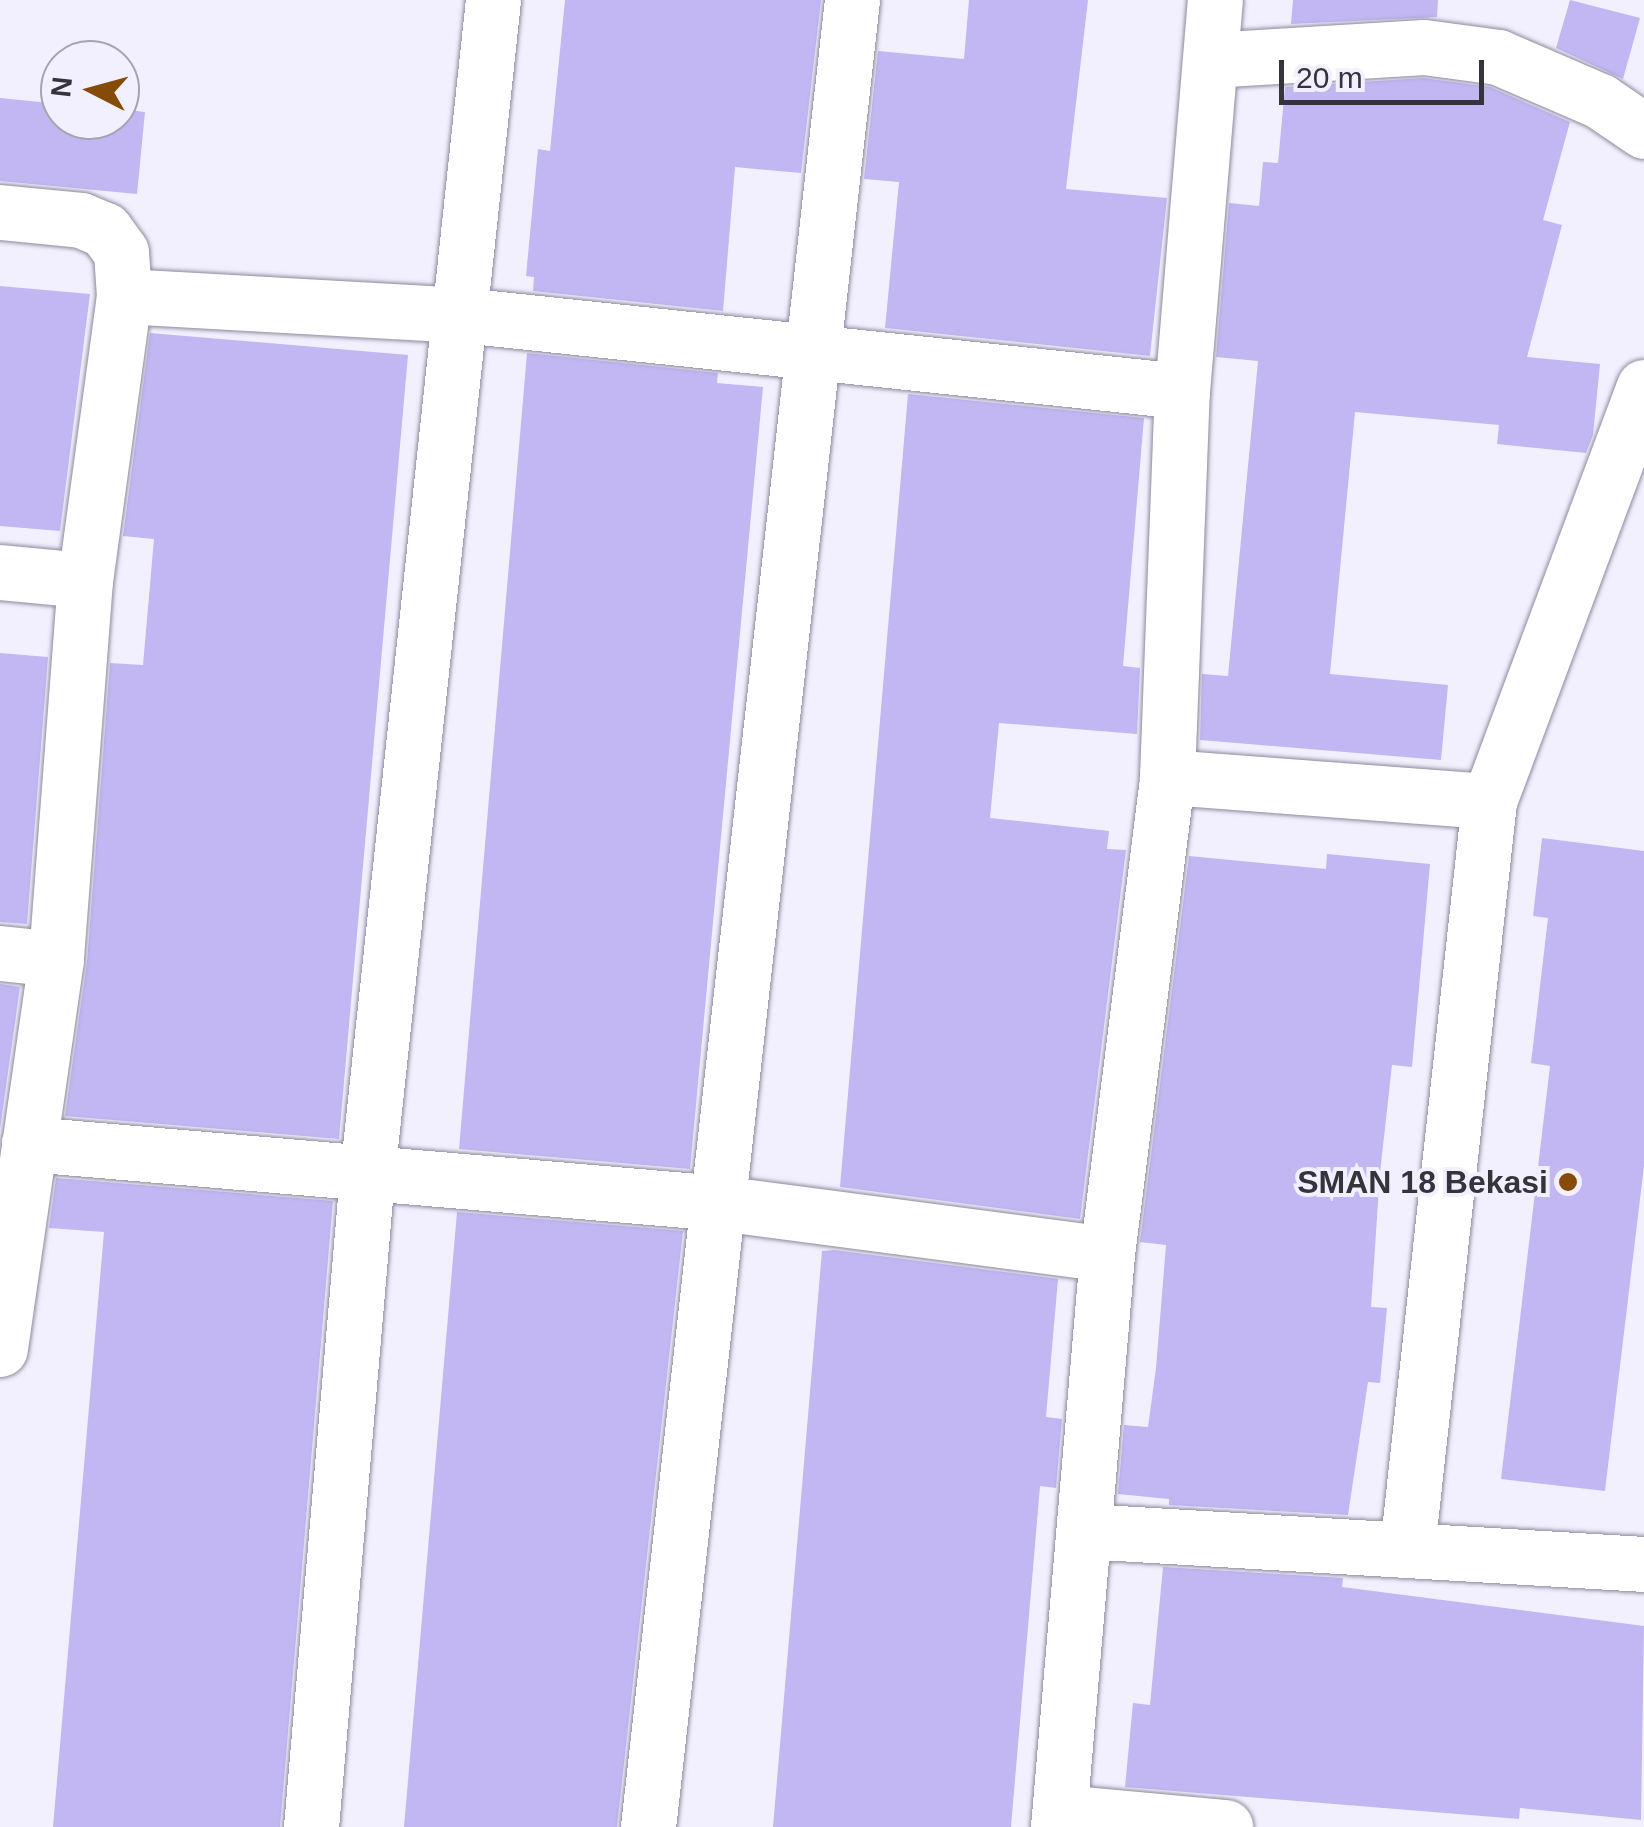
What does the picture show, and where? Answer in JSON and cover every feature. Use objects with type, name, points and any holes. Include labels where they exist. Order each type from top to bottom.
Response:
[{"type":"street","points":[[311,1827],[367,1175],[462,315],[492,0]]},
{"type":"street","points":[[648,1827],[852,0]]},
{"type":"street","points":[[1215,0],[1182,391],[1166,777],[1107,1254],[1059,1820],[1225,1827]]},
{"type":"street","points":[[1210,60],[1424,47],[1498,58],[1600,101],[1644,131]]},
{"type":"street","points":[[0,212],[81,220],[105,230],[121,252],[124,296],[85,580],[56,958],[29,1144],[2,1288],[0,1348]]},
{"type":"street","points":[[124,296],[462,315],[815,357],[1182,391]]},
{"type":"street","points":[[1407,1549],[1489,801],[1644,387]]},
{"type":"street","points":[[0,572],[85,580]]},
{"type":"street","points":[[1166,777],[1489,801]]},
{"type":"street","points":[[0,953],[56,958]]},
{"type":"street","points":[[29,1144],[720,1203],[1107,1254]]},
{"type":"street","points":[[1084,1531],[1644,1564]]},
{"type":"building","points":[[565,0],[821,0],[801,173],[735,167],[723,311],[533,291],[534,277],[526,276],[538,149],[550,151]]},
{"type":"building","points":[[969,0],[1088,0],[1066,189],[1167,198],[1150,356],[885,328],[899,182],[864,179],[878,51],[964,59]]},
{"type":"building","points":[[1293,0],[1438,0],[1437,17],[1291,24]]},
{"type":"building","points":[[1570,0],[1640,18],[1623,79],[1556,48]]},
{"type":"building","points":[[1423,78],[1490,87],[1570,122],[1543,220],[1562,225],[1527,357],[1600,364],[1593,435],[1586,453],[1497,444],[1499,425],[1355,412],[1330,674],[1448,685],[1441,760],[1200,740],[1202,674],[1228,676],[1258,361],[1216,357],[1229,203],[1259,206],[1263,162],[1278,163],[1285,87]]},
{"type":"building","points":[[0,98],[40,102],[40,140],[140,140],[140,111],[145,112],[137,194],[0,181]]},
{"type":"building","points":[[0,286],[90,294],[60,531],[0,526]]},
{"type":"building","points":[[150,333],[408,355],[339,1139],[65,1116],[87,962],[110,663],[143,665],[154,539],[123,536]]},
{"type":"building","points":[[527,353],[718,373],[717,383],[763,387],[690,1169],[459,1149]]},
{"type":"building","points":[[908,394],[1144,418],[1123,666],[1140,668],[1137,734],[999,723],[990,818],[1109,831],[1107,849],[1126,850],[1080,1219],[840,1187]]},
{"type":"building","points":[[0,653],[48,657],[27,924],[0,922]]},
{"type":"building","name":"SMAN 18 Bekasi","points":[[1542,838],[1644,851],[1644,1166],[1605,1491],[1501,1479],[1550,1066],[1531,1063],[1548,918],[1533,916]]},
{"type":"building","points":[[1327,854],[1430,864],[1412,1067],[1392,1065],[1380,1173],[1371,1307],[1387,1308],[1380,1383],[1368,1382],[1348,1515],[1169,1505],[1169,1499],[1118,1494],[1124,1425],[1148,1427],[1156,1368],[1166,1245],[1140,1242],[1189,856],[1326,869]]},
{"type":"building","points":[[0,984],[20,987],[0,1129]]},
{"type":"building","points":[[56,1178],[333,1201],[280,1827],[53,1827],[104,1232],[49,1228]]},
{"type":"building","points":[[457,1212],[683,1231],[617,1827],[404,1827]]},
{"type":"building","points":[[822,1251],[1058,1279],[1046,1417],[1062,1419],[1056,1488],[1040,1486],[1011,1827],[773,1827]]},
{"type":"building","points":[[1163,1567],[1343,1578],[1342,1587],[1644,1626],[1641,1820],[1520,1808],[1519,1819],[1125,1787],[1133,1703],[1150,1705]]},
{"type":"place","name":"SMAN 18 Bekasi","points":[[1568,1182]]}]
